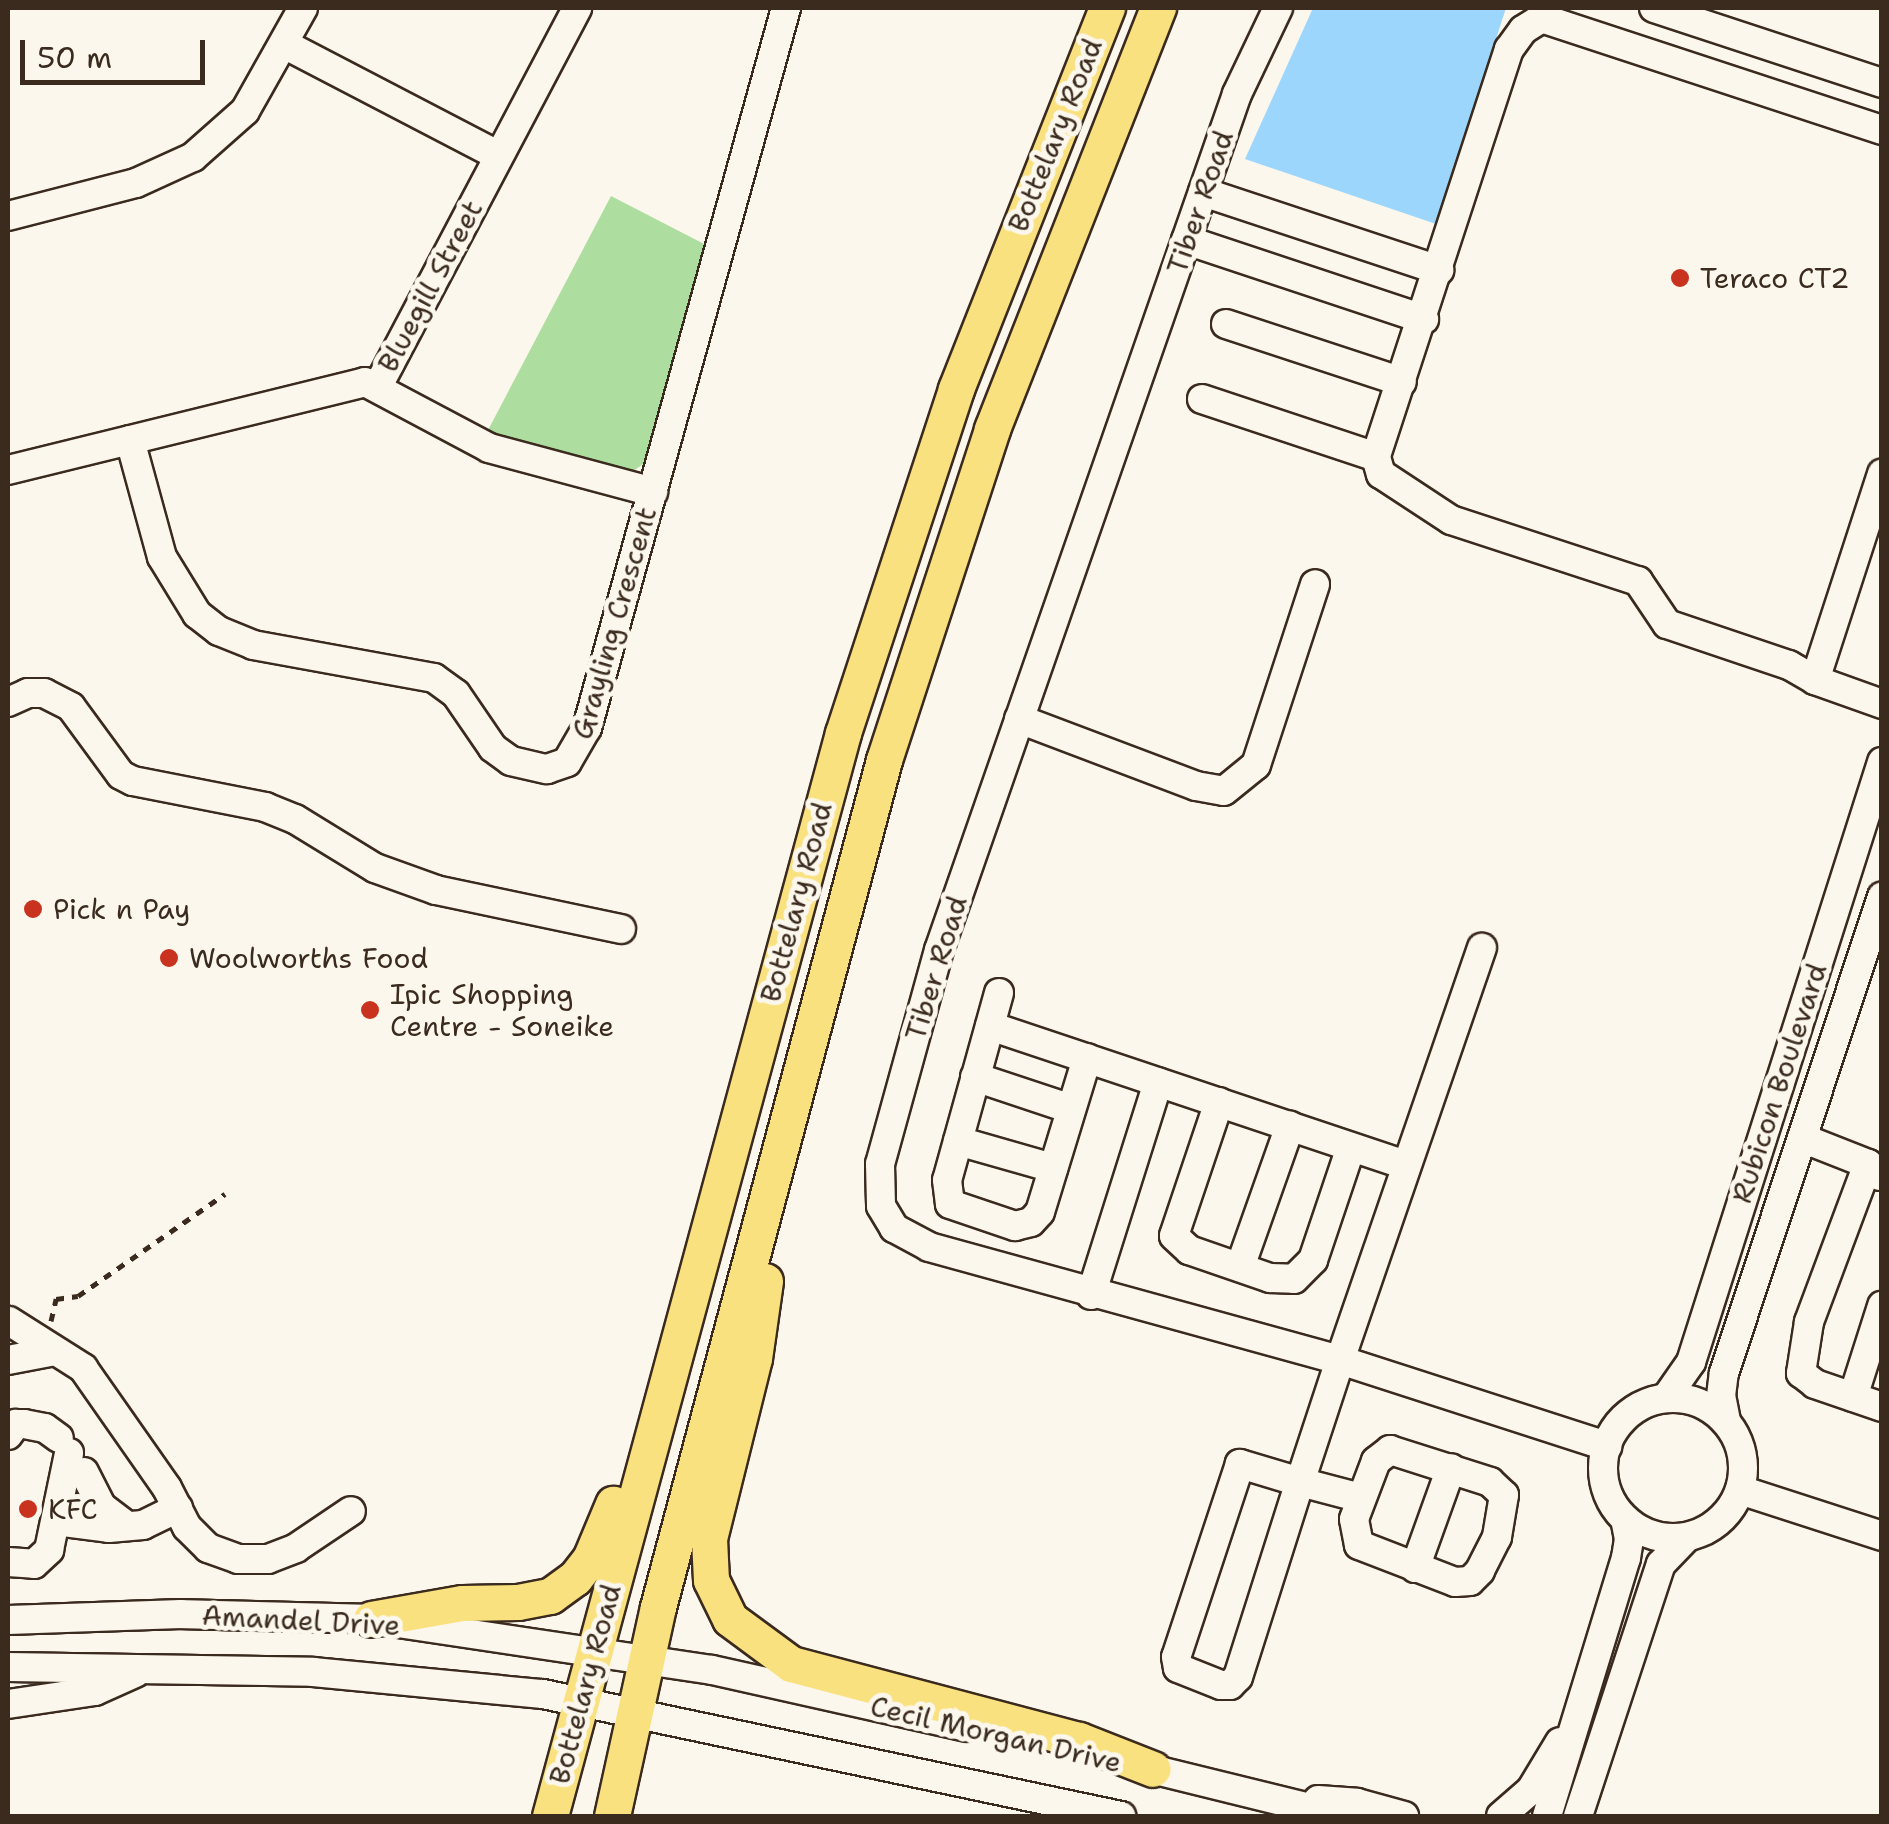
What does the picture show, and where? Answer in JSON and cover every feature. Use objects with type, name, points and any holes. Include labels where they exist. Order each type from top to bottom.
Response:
[{"type":"main road","name":"Bottelary Road","points":[[612,1816],[648,1659],[856,858],[944,567],[1042,292],[1158,8]]},
{"type":"main road","name":"Bottelary Road","points":[[550,1816],[790,922],[886,596],[1000,271],[1105,10]]},
{"type":"main road","points":[[790,1112],[754,1358],[708,1538],[716,1598],[753,1640],[792,1664],[1078,1740],[1153,1769]]},
{"type":"main road","points":[[371,1619],[416,1609],[550,1596],[575,1578],[603,1534],[683,1320]]},
{"type":"street","points":[[8,216],[136,183],[193,157],[244,111],[303,8]]},
{"type":"street","name":"Bluegill Street","points":[[8,470],[352,382],[378,386],[577,8]]},
{"type":"street","name":"Grayling Crescent","points":[[130,440],[162,556],[208,623],[254,644],[434,678],[456,694],[493,748],[519,765],[547,769],[567,762],[582,742],[786,8]]},
{"type":"street","name":"Tiber Road","points":[[1278,8],[1237,94],[938,950],[880,1164],[878,1193],[885,1216],[904,1236],[1091,1295],[1340,1360],[1607,1446]]},
{"type":"street","points":[[1654,8],[1882,83]]},
{"type":"street","points":[[1882,130],[1542,18],[1523,30],[1509,49],[1376,458],[1381,474],[1451,520],[1638,581],[1668,624],[1789,664],[1815,680],[1882,704]]},
{"type":"street","points":[[284,44],[499,156]]},
{"type":"street","points":[[1203,192],[1439,270]]},
{"type":"street","points":[[1186,240],[1424,319]]},
{"type":"street","points":[[1226,324],[1402,382]]},
{"type":"street","points":[[378,386],[489,448],[652,492]]},
{"type":"street","points":[[1202,399],[1376,458]]},
{"type":"street","points":[[1815,680],[1882,474]]},
{"type":"street","points":[[1019,719],[1196,786],[1224,791],[1256,764],[1315,584]]},
{"type":"street","points":[[8,702],[28,693],[44,692],[71,707],[122,775],[133,780],[265,807],[294,819],[375,868],[436,890],[621,930]]},
{"type":"street","name":"Rubicon Boulevard","points":[[1666,1398],[1687,1372],[1882,762]]},
{"type":"street","name":"Rubicon Boulevard","points":[[1726,1421],[1721,1396],[1724,1373],[1882,897]]},
{"type":"street","points":[[1362,1498],[1300,1482],[1240,1464],[1176,1657],[1178,1668],[1221,1685],[1230,1685],[1238,1677],[1300,1482],[1340,1360],[1482,948]]},
{"type":"street","points":[[999,993],[946,1197],[966,1212],[1015,1226],[1031,1222],[1040,1212],[1087,1058]]},
{"type":"street","points":[[990,1026],[1406,1166]]},
{"type":"street","points":[[975,1077],[1072,1109]]},
{"type":"street","points":[[1091,1295],[1158,1082]]},
{"type":"street","points":[[1219,1102],[1174,1236],[1189,1250],[1283,1280],[1307,1270],[1351,1147]]},
{"type":"street","points":[[1240,1267],[1290,1126]]},
{"type":"street","points":[[1802,1138],[1875,1171],[1810,1322],[1801,1372],[1814,1384],[1882,1407]]},
{"type":"street","points":[[958,1140],[1053,1168]]},
{"type":"street","points":[[1853,1397],[1882,1306]]},
{"type":"street","points":[[8,1350],[8,1319],[52,1340],[82,1368],[196,1539],[208,1548],[255,1561],[296,1548],[351,1511]]},
{"type":"street","points":[[8,1360],[52,1340]]},
{"type":"street","points":[[1578,1816],[1661,1564],[1687,1537],[1719,1520],[1740,1490],[1744,1466],[1738,1442],[1726,1421],[1688,1399],[1666,1398],[1626,1416],[1607,1446],[1603,1477],[1608,1497],[1625,1519],[1663,1538],[1687,1537]]},
{"type":"street","points":[[8,1436],[16,1424],[45,1428],[70,1454],[102,1507],[127,1526]]},
{"type":"street","points":[[1408,1452],[1490,1482],[1504,1495],[1497,1537],[1480,1572],[1470,1580],[1455,1582],[1359,1545],[1354,1518],[1362,1498],[1381,1453],[1408,1452]]},
{"type":"street","points":[[8,1562],[37,1562],[49,1550],[70,1454]]},
{"type":"street","points":[[1415,1568],[1450,1468]]},
{"type":"street","points":[[1740,1490],[1882,1536]]},
{"type":"street","points":[[56,1521],[127,1526],[156,1520],[178,1508]]},
{"type":"street","points":[[1547,1816],[1571,1748],[1576,1710],[1628,1551],[1625,1519]]},
{"type":"street","name":"Amandel Drive","points":[[8,1620],[181,1614],[371,1619],[648,1659]]},
{"type":"street","name":"Cecil Morgan Drive","points":[[648,1659],[1153,1769],[1342,1816]]},
{"type":"street","name":"Amandel Drive","points":[[8,1667],[312,1672],[439,1682],[580,1701],[638,1714]]},
{"type":"street","points":[[8,1704],[95,1691],[141,1670]]},
{"type":"street","points":[[1501,1816],[1531,1790],[1576,1710]]},
{"type":"street","name":"Cecil Morgan Drive","points":[[638,1714],[1121,1816]]},
{"type":"street","points":[[1271,1796],[1357,1803],[1404,1816]]},
{"type":"path","points":[[52,1340],[56,1299],[78,1296],[225,1194]]},
{"type":"green space","points":[[611,196],[708,246],[648,460],[631,473],[486,434]]},
{"type":"water","points":[[1313,8],[1506,8],[1436,224],[1245,159]]},
{"type":"place","name":"Teraco CT2","points":[[1680,278]]},
{"type":"place","name":"Pick n Pay","points":[[33,909]]},
{"type":"place","name":"Woolworths Food","points":[[169,958]]},
{"type":"place","name":"Ipic Shopping Centre - Soneike","points":[[370,1010]]},
{"type":"place","name":"KFC","points":[[28,1509]]}]
